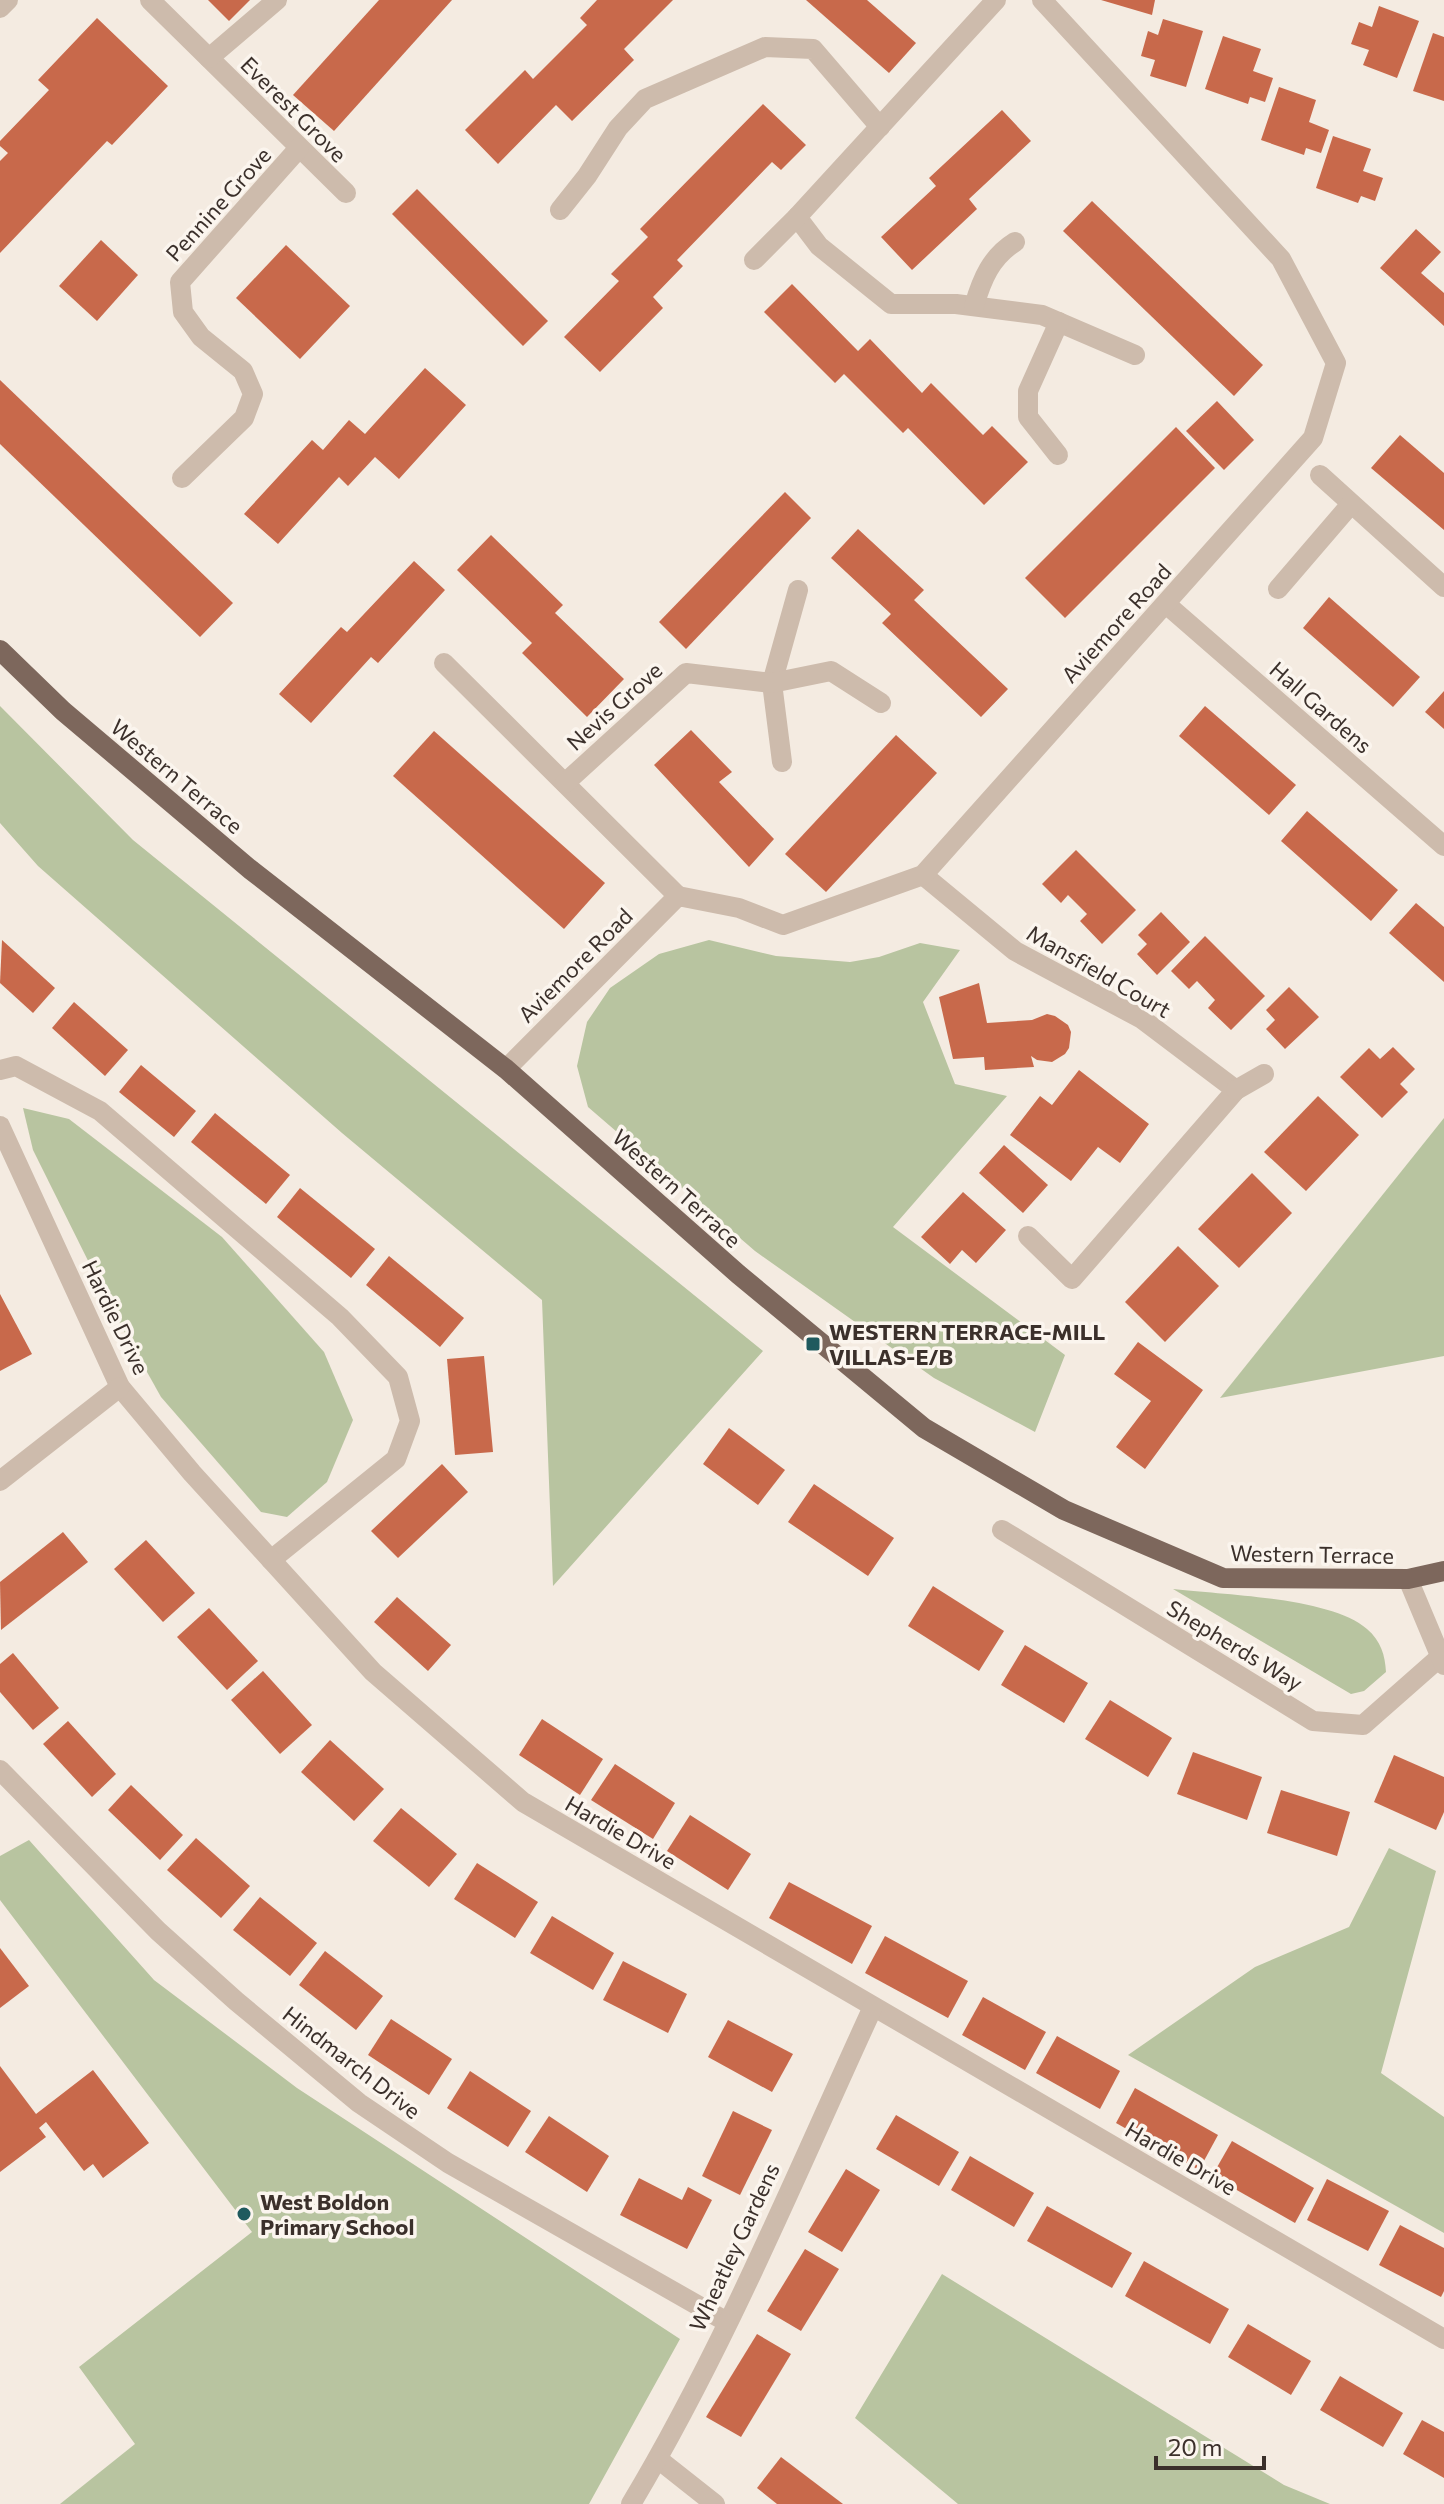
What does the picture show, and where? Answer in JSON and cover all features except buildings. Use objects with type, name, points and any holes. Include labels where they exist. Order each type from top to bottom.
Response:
[{"type":"main road","name":"Western Terrace","points":[[0,650],[63,711],[251,870],[506,1069],[738,1274],[924,1428],[1064,1510],[1223,1578],[1408,1579],[1444,1571]]},
{"type":"street","points":[[0,8],[8,0]]},
{"type":"street","name":"Everest Grove","points":[[150,0],[346,193]]},
{"type":"street","name":"Everest Grove","points":[[209,58],[277,0]]},
{"type":"street","points":[[754,260],[996,0]]},
{"type":"street","name":"Aviemore Road","points":[[506,1069],[678,896],[739,908],[783,925],[923,875],[1313,438],[1336,363],[1281,259],[1042,0]]},
{"type":"street","points":[[560,210],[587,176],[618,128],[645,99],[765,47],[813,49],[880,127]]},
{"type":"street","name":"Pennine Grove","points":[[182,478],[244,418],[253,394],[243,371],[201,337],[183,312],[180,282],[299,148]]},
{"type":"street","points":[[797,217],[819,246],[891,304],[974,306],[1042,315],[1135,355]]},
{"type":"street","points":[[974,306],[983,276],[1001,251],[1015,242]]},
{"type":"street","points":[[1058,455],[1028,417],[1028,391],[1059,322]]},
{"type":"street","points":[[1320,475],[1444,587]]},
{"type":"street","points":[[1278,589],[1351,504]]},
{"type":"street","points":[[782,762],[772,683],[798,590]]},
{"type":"street","name":"Hall Gardens","points":[[1166,604],[1444,846]]},
{"type":"street","points":[[444,663],[678,896]]},
{"type":"street","name":"Nevis Grove","points":[[565,783],[686,673],[772,683],[831,671],[881,703]]},
{"type":"street","name":"Mansfield Court","points":[[923,875],[1015,951],[1142,1019],[1236,1090]]},
{"type":"street","points":[[0,1070],[16,1066],[100,1111],[340,1317],[398,1377],[410,1421],[396,1459],[271,1560]]},
{"type":"street","points":[[1028,1236],[1072,1279],[1236,1090],[1264,1074]]},
{"type":"street","name":"Hardie Drive","points":[[0,1126],[120,1387],[192,1473],[373,1672],[523,1802],[1444,2339]]},
{"type":"street","points":[[0,1481],[120,1387]]},
{"type":"street","name":"Shepherds Way","points":[[1002,1530],[1313,1721],[1363,1725],[1442,1662]]},
{"type":"street","points":[[1408,1579],[1442,1662]]},
{"type":"street","name":"Hindmarch Drive","points":[[0,1770],[158,1931],[236,2001],[359,2103],[448,2163],[727,2322]]},
{"type":"street","name":"Wheatley Gardens","points":[[631,2504],[658,2459],[727,2322],[873,2007]]},
{"type":"street","points":[[658,2459],[715,2504]]},
{"type":"green space","points":[[0,706],[133,840],[763,1351],[553,1586],[542,1300],[342,1133],[38,866],[0,823]]},
{"type":"green space","points":[[709,940],[776,956],[850,962],[879,957],[920,943],[960,950],[923,1002],[955,1084],[1007,1096],[893,1227],[1065,1355],[1035,1432],[934,1378],[755,1251],[588,1107],[577,1066],[587,1022],[610,988],[659,954]]},
{"type":"green space","points":[[23,1108],[69,1119],[222,1237],[324,1352],[353,1420],[327,1482],[287,1517],[261,1512],[161,1397],[114,1313],[33,1150]]},
{"type":"green space","points":[[1444,1118],[1444,1356],[1220,1398]]},
{"type":"green space","points":[[1173,1589],[1275,1599],[1350,1618],[1376,1638],[1386,1672],[1364,1691],[1351,1694]]},
{"type":"green space","name":"West Boldon Primary School","points":[[29,1840],[154,1980],[297,2088],[680,2339],[589,2504],[60,2504],[135,2444],[79,2367],[252,2232],[0,1900],[0,1856]]},
{"type":"green space","points":[[1389,1848],[1436,1871],[1381,2073],[1444,2117],[1444,2233],[1128,2055],[1255,1967],[1349,1927]]},
{"type":"green space","points":[[942,2274],[1284,2485],[1330,2504],[958,2504],[855,2418]]},
{"type":"place","name":"WESTERN TERRACE-MILL VILLAS-E/B","points":[[813,1344]]},
{"type":"place","name":"West Boldon Primary School","points":[[244,2214]]}]
